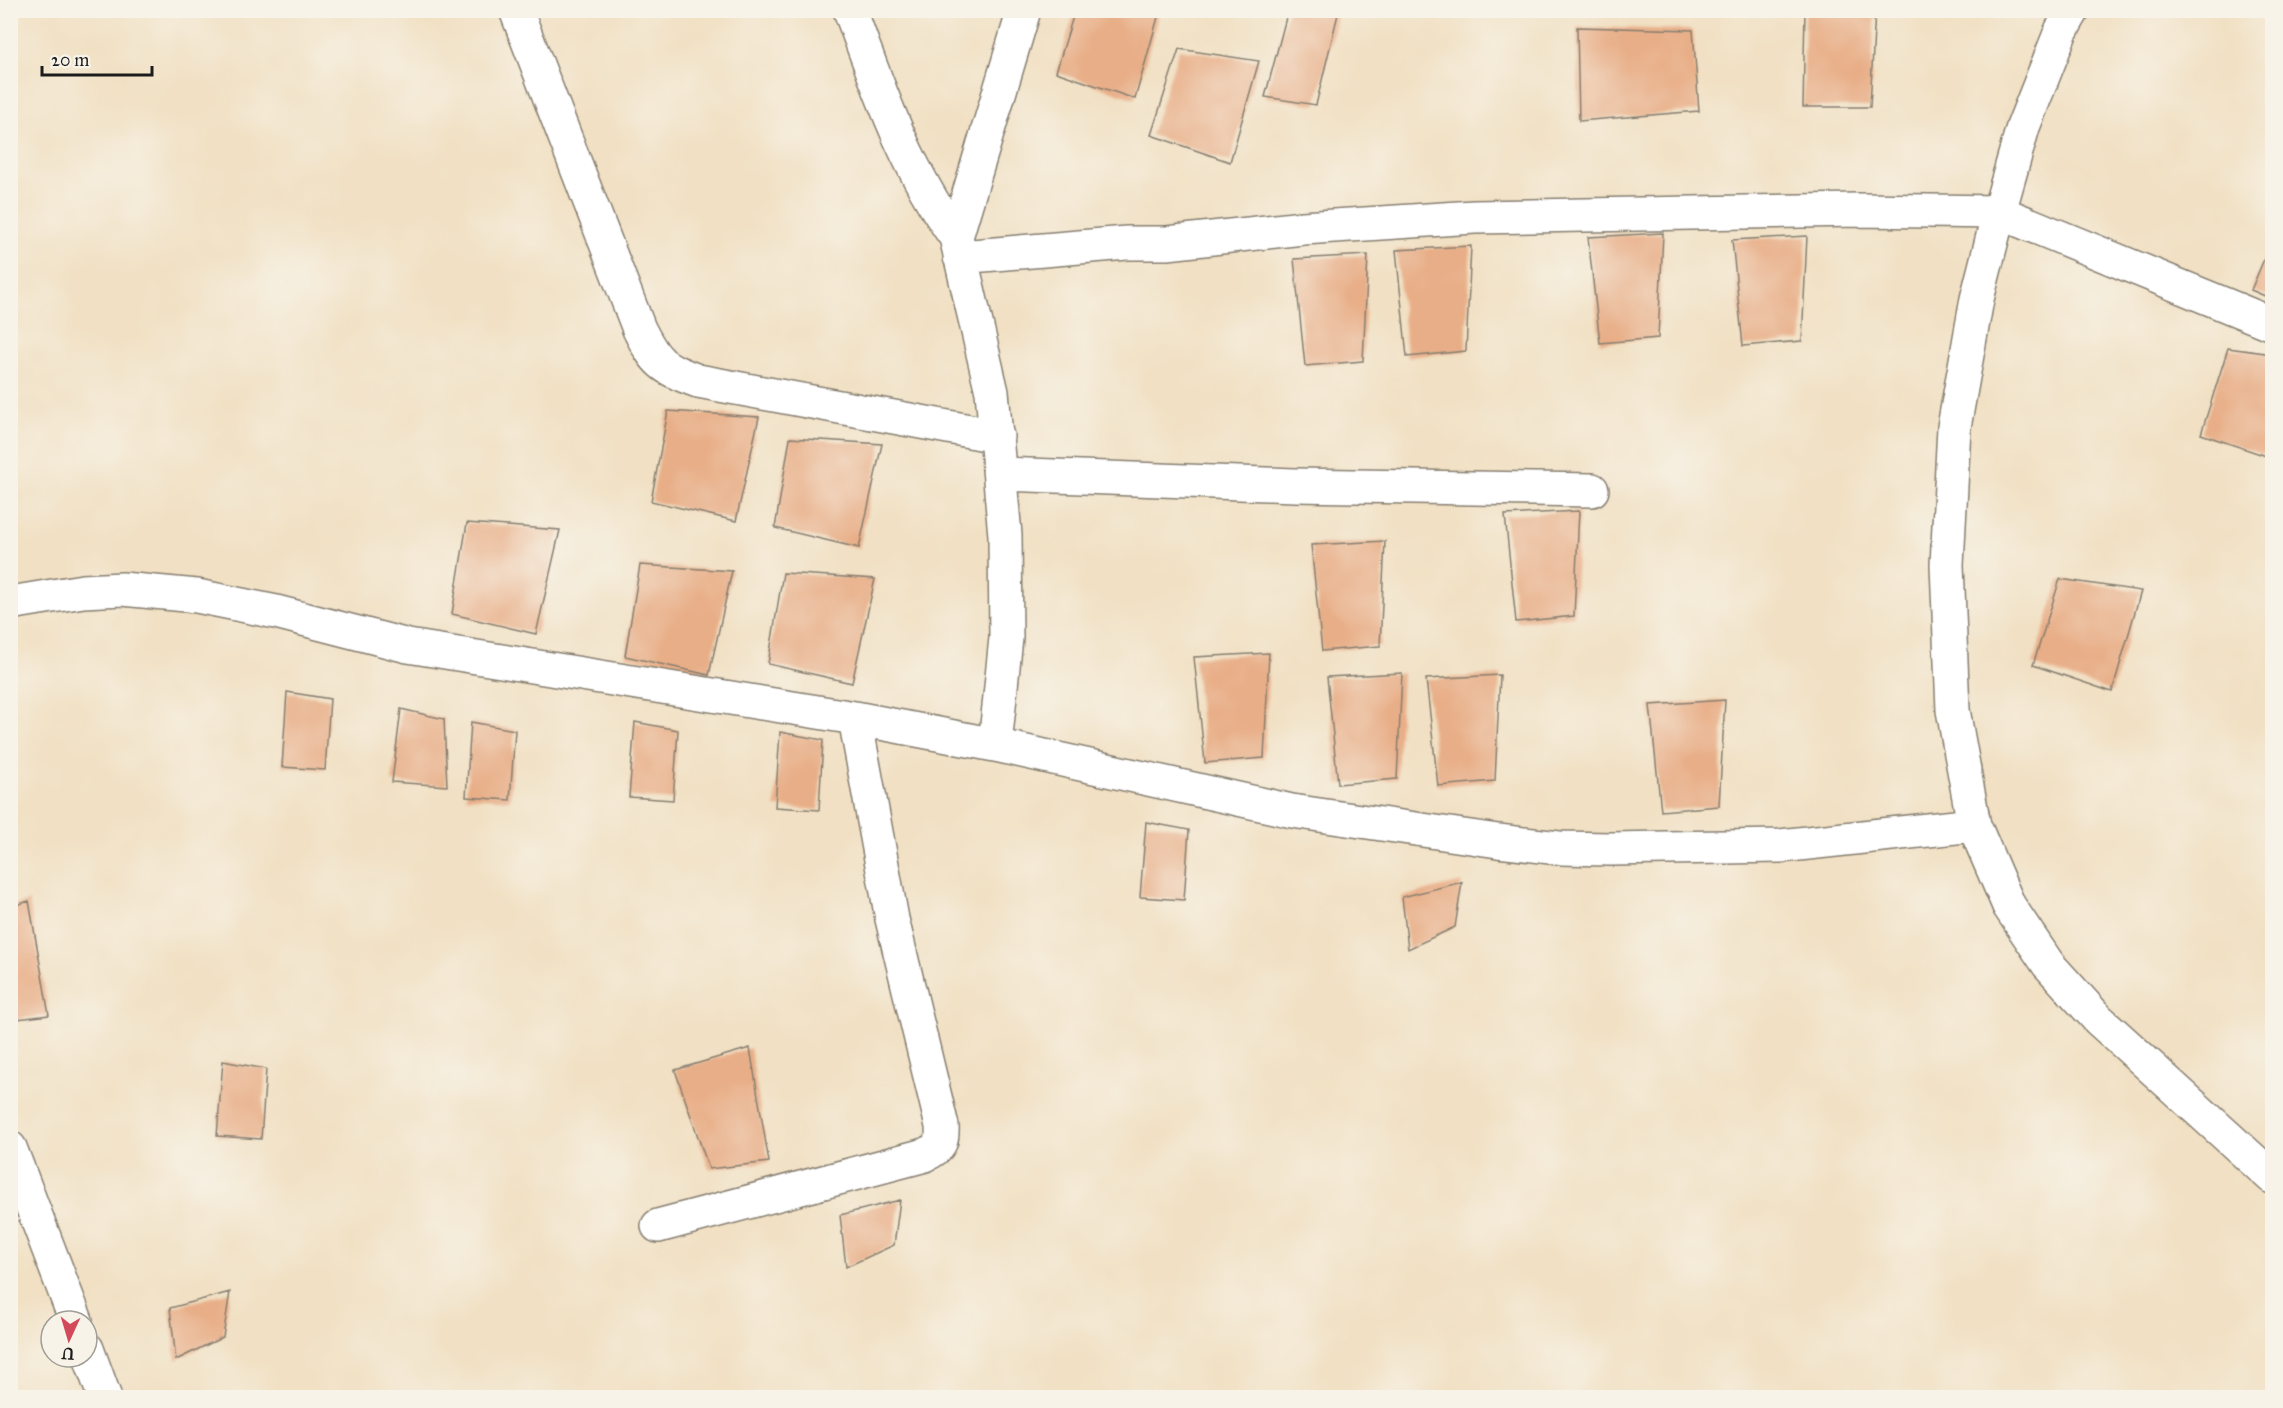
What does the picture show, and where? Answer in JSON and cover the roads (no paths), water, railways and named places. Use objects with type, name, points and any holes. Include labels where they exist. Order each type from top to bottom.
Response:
[{"type":"street","points":[[516,10],[639,329],[651,353],[670,370],[698,381],[997,436]]},
{"type":"street","points":[[850,10],[884,104],[925,193],[958,247],[993,392],[1005,535],[1006,638],[995,745]]},
{"type":"street","points":[[958,247],[1024,10]]},
{"type":"street","points":[[2073,10],[2061,31],[2023,127],[1977,299],[1954,427],[1947,565],[1953,710],[1974,825],[2009,906],[2048,964],[2098,1019],[2272,1177]]},
{"type":"street","points":[[958,247],[1167,243],[1303,228],[1474,217],[1858,210],[1999,212],[2272,324]]},
{"type":"street","points":[[1000,474],[1295,484],[1592,489]]},
{"type":"street","points":[[10,603],[93,591],[134,590],[196,596],[276,612],[408,646],[855,718],[995,745],[1292,811],[1370,824],[1558,848],[1690,849],[1780,846],[1974,825]]},
{"type":"street","points":[[658,1226],[925,1155],[938,1149],[943,1139],[942,1126],[891,919],[855,718]]},
{"type":"street","points":[[10,1148],[71,1309]]},
{"type":"street","points":[[94,1369],[105,1398]]}]
